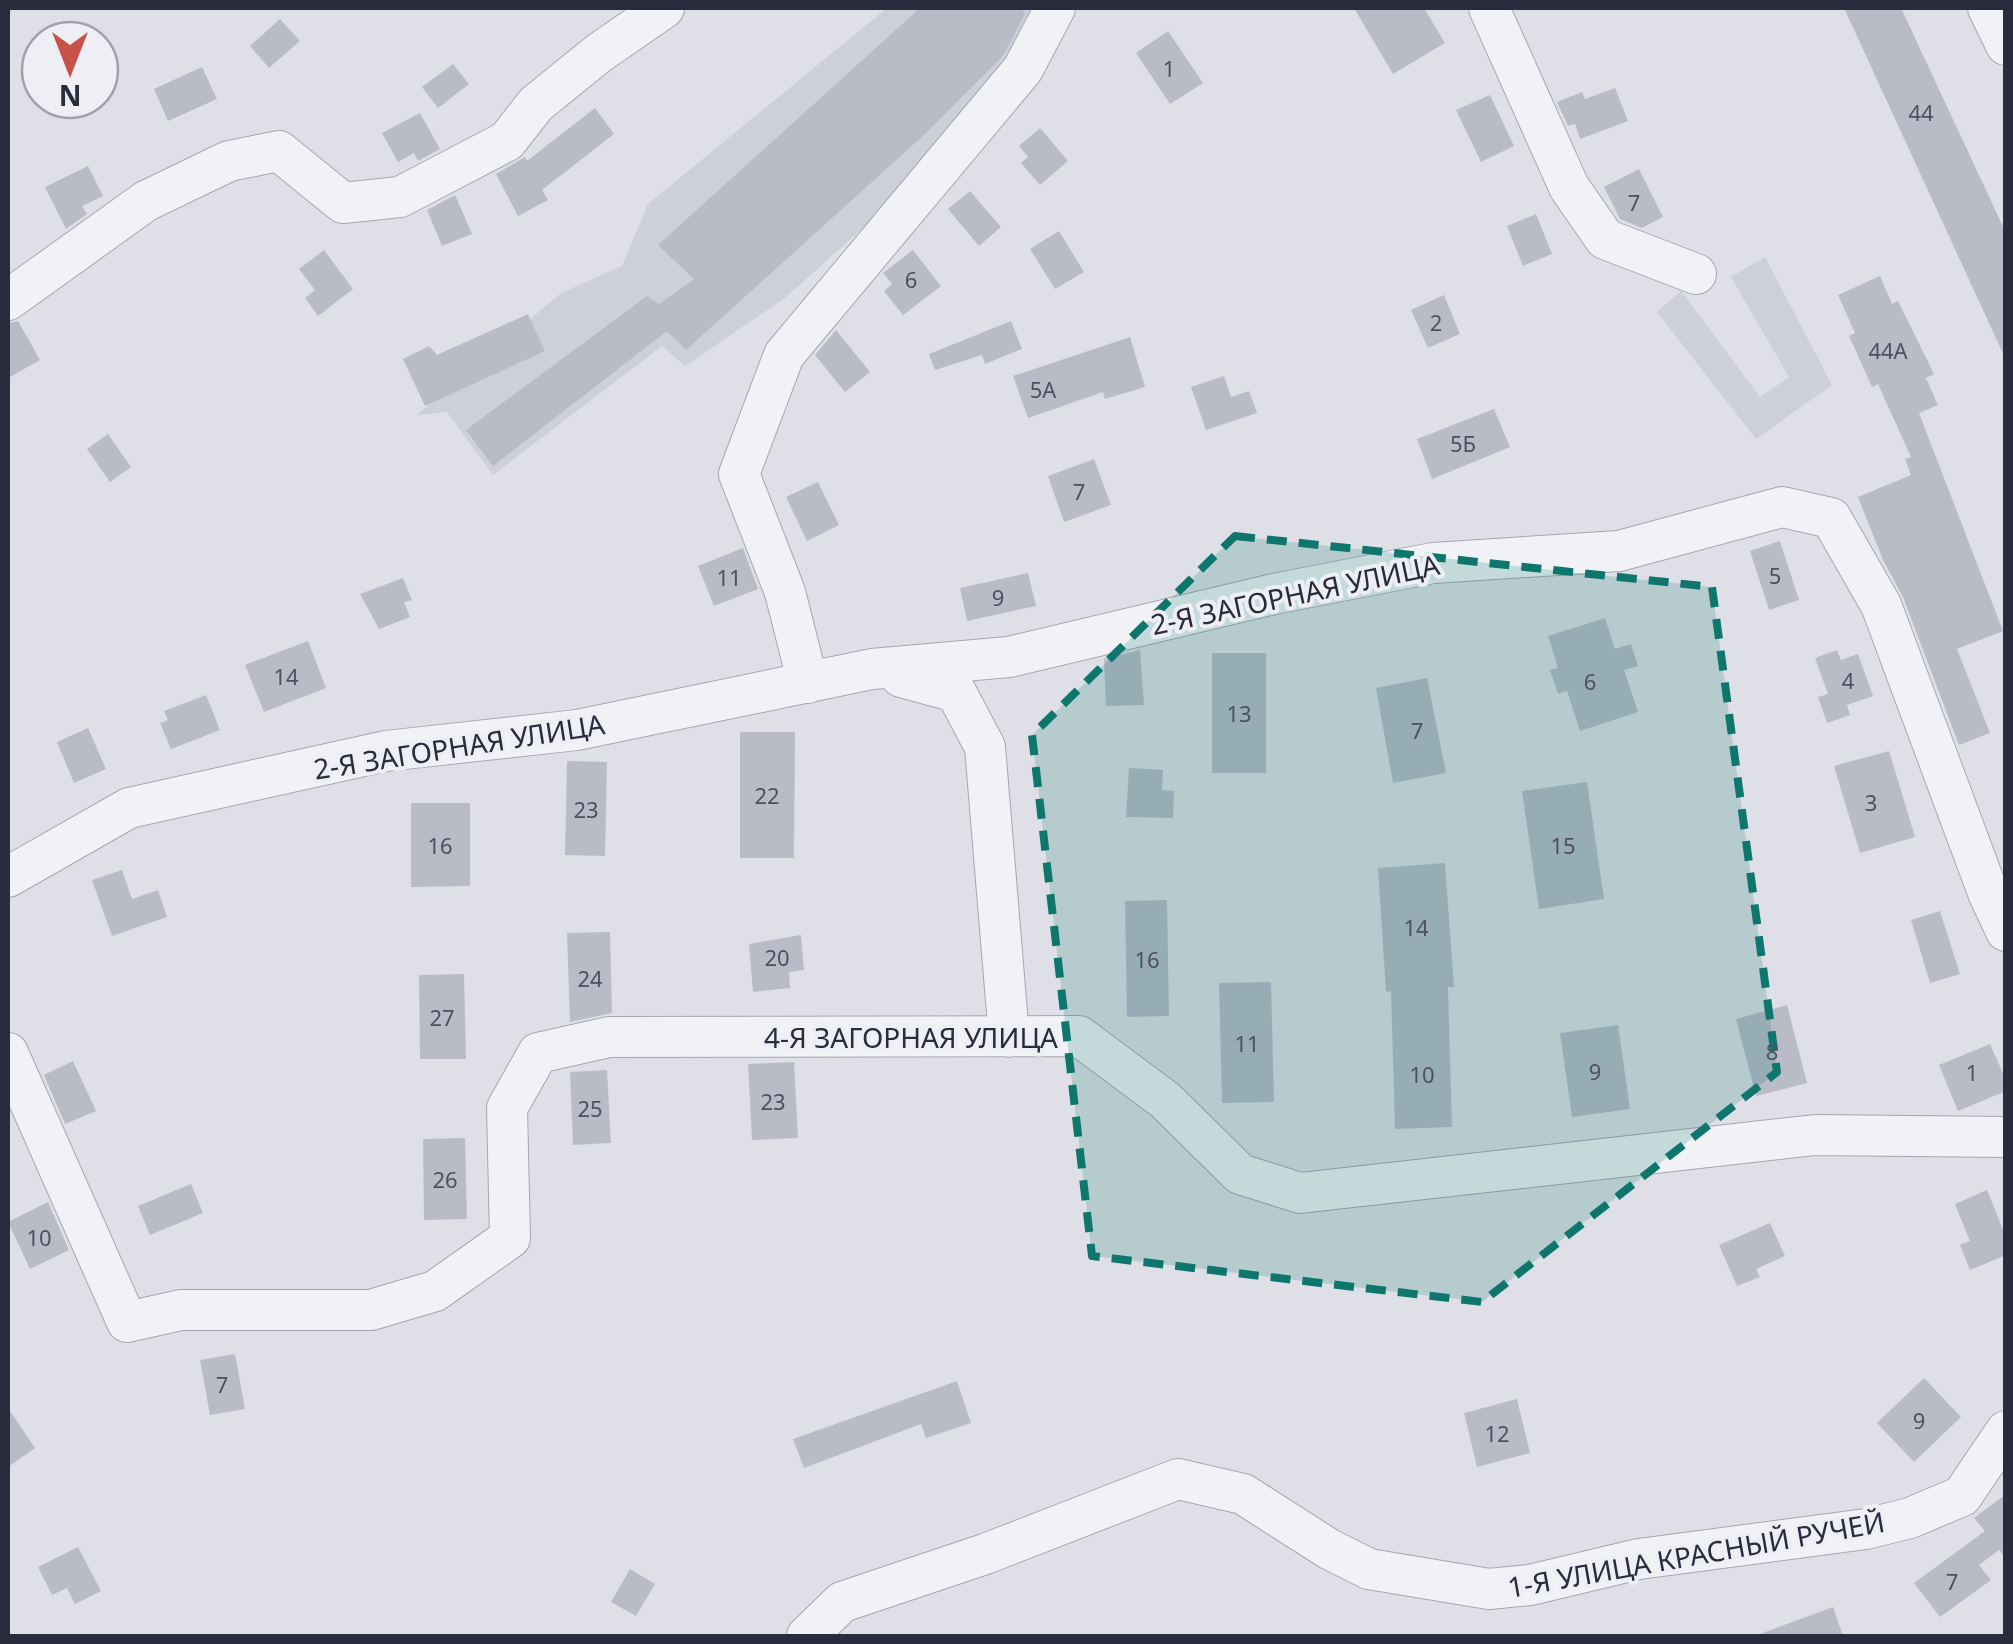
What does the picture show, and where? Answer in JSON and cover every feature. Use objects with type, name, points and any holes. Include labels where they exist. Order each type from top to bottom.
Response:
[{"type":"street","points":[[8,300],[146,201],[230,160],[280,151],[343,203],[400,197],[507,141],[536,104],[664,8]]},
{"type":"street","points":[[808,683],[785,592],[739,474],[784,355],[1023,69],[1055,8]]},
{"type":"street","points":[[1488,8],[1568,187],[1605,240],[1696,274]]},
{"type":"street","points":[[1988,8],[2006,45]]},
{"type":"street","name":"2-Я ЗАГОРНАЯ УЛИЦА","points":[[8,877],[129,808],[386,751],[577,730],[872,669],[1009,657],[1274,594],[1433,563],[1619,551],[1782,507],[1832,518],[1880,605],[2006,931]]},
{"type":"street","points":[[872,669],[956,692],[985,747],[1009,1037]]},
{"type":"street","name":"4-Я ЗАГОРНАЯ УЛИЦА","points":[[8,1053],[127,1322],[180,1310],[371,1310],[435,1291],[510,1238],[508,1108],[538,1053],[609,1036],[1079,1036],[1166,1100],[1240,1174],[1300,1193],[1814,1134],[2006,1137]]},
{"type":"street","name":"1-Я УЛИЦА КРАСНЫЙ РУЧЕЙ","points":[[807,1636],[842,1602],[985,1554],[1178,1479],[1243,1494],[1329,1549],[1369,1569],[1489,1589],[1530,1585],[1640,1559],[1866,1528],[1910,1518],[1962,1496],[2006,1431]]},
{"type":"highlighted area","points":[[1235,536],[1712,587],[1777,1072],[1482,1302],[1092,1256],[1032,735]]},
{"type":"shaded area","points":[[887,8],[1073,8],[872,220],[785,298],[685,366],[662,346],[493,475],[447,412],[417,415],[561,293],[622,266],[648,204]]},
{"type":"shaded area","points":[[1765,257],[1832,385],[1756,439],[1657,312],[1681,291],[1760,397],[1789,377],[1731,277]]},
{"type":"building","points":[[920,8],[1021,8],[1025,14],[1003,56],[925,134],[686,350],[667,331],[493,466],[466,430],[647,296],[659,304],[694,279],[658,245]]},
{"type":"building","points":[[1354,8],[1424,8],[1445,43],[1393,74]]},
{"type":"building","points":[[1844,8],[1901,8],[2006,233],[2006,360]]},
{"type":"building","points":[[280,19],[300,41],[269,68],[250,46]]},
{"type":"building","points":[[1168,31],[1203,83],[1170,104],[1136,53]]},
{"type":"building","points":[[453,64],[469,84],[438,108],[422,87]]},
{"type":"building","points":[[202,67],[217,99],[168,121],[154,89]]},
{"type":"building","points":[[1615,88],[1628,121],[1580,139],[1575,124],[1568,126],[1557,102],[1582,92],[1585,99]]},
{"type":"building","points":[[1490,95],[1514,146],[1481,162],[1456,110]]},
{"type":"building","points":[[595,108],[614,134],[542,190],[548,200],[518,216],[496,174],[525,157],[527,161]]},
{"type":"building","points":[[420,113],[440,149],[418,161],[414,153],[398,162],[382,133]]},
{"type":"building","points":[[1040,128],[1068,161],[1040,185],[1021,163],[1028,157],[1019,146]]},
{"type":"building","points":[[88,166],[103,196],[82,206],[87,214],[66,229],[45,187]]},
{"type":"building","points":[[1639,169],[1663,217],[1642,228],[1620,219],[1604,187]]},
{"type":"building","points":[[970,191],[1001,227],[979,246],[948,209]]},
{"type":"building","points":[[455,195],[472,234],[442,246],[427,210]]},
{"type":"building","points":[[1536,214],[1552,254],[1523,266],[1507,226]]},
{"type":"building","points":[[1059,231],[1084,272],[1055,289],[1030,249]]},
{"type":"building","points":[[324,250],[353,289],[318,316],[305,298],[315,290],[299,269]]},
{"type":"building","points":[[913,250],[941,286],[903,315],[884,291],[892,284],[883,273]]},
{"type":"building","points":[[1880,276],[1892,304],[1898,301],[1934,374],[1926,378],[1938,405],[1919,413],[2003,631],[1957,649],[1990,733],[1959,745],[1903,597],[1883,560],[1858,497],[1911,475],[1905,459],[1911,457],[1878,384],[1872,387],[1849,336],[1855,333],[1838,295]]},
{"type":"building","points":[[1444,295],[1460,334],[1428,348],[1411,310]]},
{"type":"building","points":[[528,314],[545,351],[425,406],[403,359],[429,346],[437,355]]},
{"type":"building","points":[[18,321],[40,360],[8,378],[8,323]]},
{"type":"building","points":[[1011,321],[1022,349],[985,364],[982,355],[935,370],[929,354]]},
{"type":"building","points":[[836,330],[870,372],[845,392],[815,355]]},
{"type":"building","points":[[1130,337],[1145,387],[1105,399],[1103,392],[1028,418],[1013,376]]},
{"type":"building","points":[[1224,376],[1231,397],[1249,391],[1257,413],[1206,430],[1191,387]]},
{"type":"building","points":[[1494,409],[1510,447],[1432,479],[1417,439]]},
{"type":"building","points":[[108,434],[131,467],[110,482],[87,449]]},
{"type":"building","points":[[1094,459],[1111,505],[1064,522],[1048,476]]},
{"type":"building","points":[[818,482],[839,525],[807,541],[786,497]]},
{"type":"building","points":[[1780,541],[1799,600],[1769,610],[1750,551]]},
{"type":"building","points":[[743,548],[758,589],[714,606],[698,566]]},
{"type":"building","points":[[1028,573],[1036,606],[967,621],[960,588]]},
{"type":"building","points":[[403,578],[412,600],[404,602],[410,617],[379,629],[360,594]]},
{"type":"building","points":[[1605,618],[1615,649],[1631,644],[1638,666],[1624,670],[1638,712],[1580,731],[1567,691],[1558,694],[1550,670],[1558,668],[1548,636]]},
{"type":"building","points":[[308,641],[326,688],[264,712],[245,665]]},
{"type":"building","points":[[1140,650],[1144,705],[1106,706],[1104,659]]},
{"type":"building","points":[[1837,650],[1841,660],[1858,654],[1873,696],[1847,705],[1850,715],[1827,723],[1818,697],[1828,694],[1815,658]]},
{"type":"building","points":[[1212,653],[1266,653],[1266,773],[1212,773]]},
{"type":"building","points":[[1427,678],[1446,773],[1393,783],[1376,688]]},
{"type":"building","points":[[206,695],[220,730],[171,749],[160,723],[168,720],[164,711]]},
{"type":"building","points":[[88,728],[106,769],[74,783],[57,742]]},
{"type":"building","points":[[740,732],[795,732],[794,858],[740,858]]},
{"type":"building","points":[[1889,751],[1915,837],[1860,853],[1834,766]]},
{"type":"building","points":[[567,761],[607,762],[605,856],[565,855]]},
{"type":"building","points":[[1129,768],[1163,770],[1162,790],[1174,791],[1173,818],[1126,817]]},
{"type":"building","points":[[1587,782],[1604,899],[1539,909],[1522,791]]},
{"type":"building","points":[[411,803],[470,803],[470,886],[411,887]]},
{"type":"building","points":[[1445,863],[1454,987],[1448,987],[1452,1127],[1395,1129],[1391,991],[1386,992],[1378,868]]},
{"type":"building","points":[[122,870],[132,899],[158,890],[167,917],[112,936],[92,880]]},
{"type":"building","points":[[1167,900],[1169,1016],[1127,1017],[1125,901]]},
{"type":"building","points":[[1940,911],[1960,974],[1930,983],[1911,920]]},
{"type":"building","points":[[610,932],[612,1013],[570,1022],[567,933]]},
{"type":"building","points":[[801,935],[804,970],[789,972],[790,988],[753,992],[749,944]]},
{"type":"building","points":[[464,974],[466,1059],[420,1059],[419,975]]},
{"type":"building","points":[[1271,982],[1274,1102],[1222,1103],[1219,983]]},
{"type":"building","points":[[1787,1005],[1807,1083],[1756,1096],[1736,1019]]},
{"type":"building","points":[[1618,1025],[1630,1109],[1572,1117],[1560,1033]]},
{"type":"building","points":[[1990,1044],[2006,1080],[2006,1091],[1958,1111],[1939,1065]]},
{"type":"building","points":[[73,1061],[96,1111],[65,1124],[44,1075]]},
{"type":"building","points":[[794,1062],[798,1138],[752,1140],[748,1064]]},
{"type":"building","points":[[607,1070],[611,1143],[573,1145],[570,1072]]},
{"type":"building","points":[[465,1138],[467,1219],[424,1220],[423,1139]]},
{"type":"building","points":[[191,1184],[203,1213],[150,1235],[138,1206]]},
{"type":"building","points":[[1987,1190],[2006,1237],[2006,1255],[1970,1270],[1960,1245],[1970,1241],[1955,1204]]},
{"type":"building","points":[[48,1202],[69,1250],[30,1269],[8,1222]]},
{"type":"building","points":[[1770,1223],[1785,1256],[1756,1269],[1760,1277],[1737,1286],[1719,1245]]},
{"type":"building","points":[[235,1354],[245,1409],[210,1415],[200,1360]]},
{"type":"building","points":[[1924,1378],[1961,1417],[1914,1462],[1877,1423]]},
{"type":"building","points":[[957,1381],[971,1423],[926,1438],[921,1424],[804,1468],[793,1439]]},
{"type":"building","points":[[1517,1399],[1530,1453],[1477,1467],[1464,1413]]},
{"type":"building","points":[[8,1408],[35,1448],[8,1467]]},
{"type":"building","points":[[2006,1494],[2006,1559],[1999,1550],[1979,1565],[1991,1580],[1940,1617],[1914,1583],[1985,1531],[1974,1518]]},
{"type":"building","points":[[78,1547],[101,1591],[75,1604],[67,1588],[52,1595],[38,1567]]},
{"type":"building","points":[[630,1569],[655,1584],[636,1616],[611,1602]]},
{"type":"building","points":[[1833,1607],[1843,1636],[1760,1634]]}]
